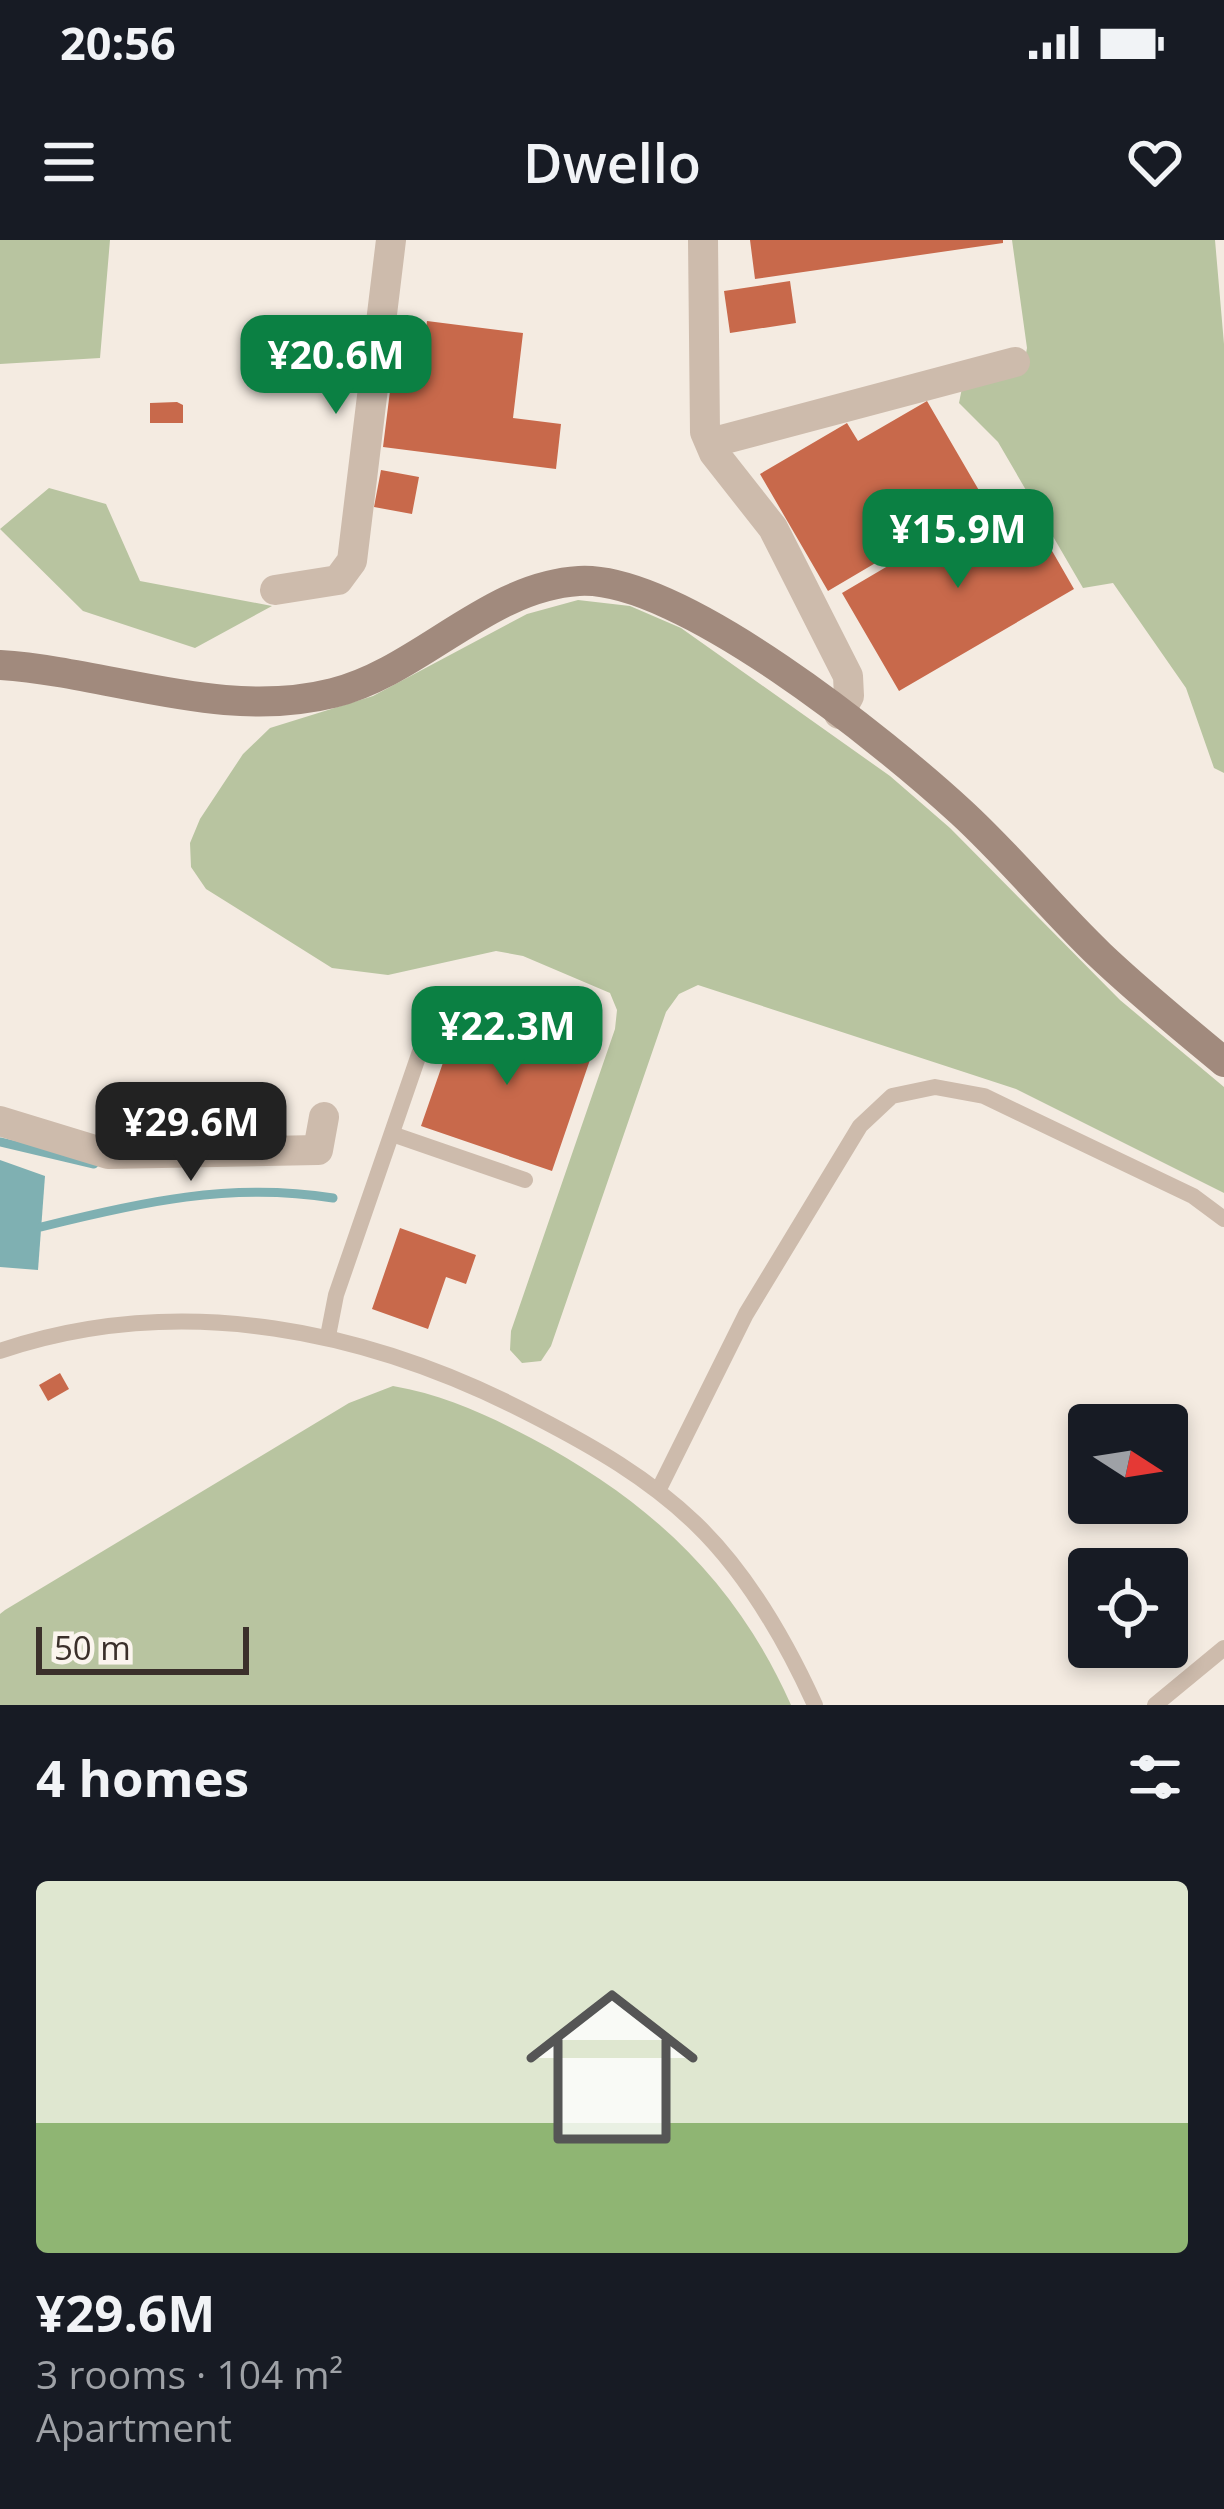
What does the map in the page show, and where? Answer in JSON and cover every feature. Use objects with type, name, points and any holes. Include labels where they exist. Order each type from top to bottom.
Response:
[{"type":"street","points":[[274,590],[338,580],[352,561],[392,240]]},
{"type":"street","points":[[703,240],[707,262],[700,410],[710,443],[773,528],[848,676],[849,696],[838,714]]},
{"type":"street","points":[[710,443],[1016,362]]},
{"type":"street","points":[[0,665],[238,702],[304,699],[367,682],[547,586],[606,581],[690,611],[838,714],[948,800],[1098,953],[1224,1062]]},
{"type":"street","points":[[0,1121],[83,1150],[133,1155],[318,1150],[324,1117]]},
{"type":"lane","points":[[328,1336],[336,1295],[426,1034]]},
{"type":"lane","points":[[658,1491],[746,1314],[860,1126],[892,1096],[934,1087],[984,1096],[1193,1196],[1224,1219]]},
{"type":"lane","points":[[392,1134],[525,1180]]},
{"type":"lane","points":[[0,1352],[76,1332],[185,1322],[328,1336],[453,1375],[592,1446],[658,1491],[696,1524],[752,1590],[814,1705]]},
{"type":"lane","points":[[1155,1705],[1224,1648]]},
{"type":"green space","points":[[0,240],[110,240],[100,358],[0,364]]},
{"type":"green space","points":[[1012,240],[1215,240],[1224,344],[1224,773],[1214,768],[1186,688],[1113,583],[1083,588],[998,442],[959,403],[962,388],[1024,364],[1027,348]]},
{"type":"green space","points":[[49,488],[106,504],[140,581],[272,606],[195,648],[83,611],[0,529]]},
{"type":"green space","points":[[578,600],[630,606],[681,628],[890,776],[950,828],[1120,1000],[1224,1087],[1224,1193],[1016,1089],[698,985],[679,994],[666,1012],[551,1346],[541,1361],[522,1363],[510,1350],[511,1331],[615,1029],[617,1010],[610,993],[523,956],[496,951],[388,975],[332,968],[206,889],[191,867],[190,843],[200,819],[243,754],[270,728],[373,696],[527,614]]},
{"type":"green space","points":[[393,1386],[447,1400],[514,1429],[574,1462],[651,1517],[716,1583],[744,1620],[791,1705],[0,1705],[0,1614],[349,1403]]},
{"type":"water","points":[[0,1160],[45,1176],[38,1270],[0,1267]]},
{"type":"building","points":[[750,240],[1003,240],[1003,243],[755,279]]},
{"type":"building","points":[[790,281],[796,323],[730,333],[724,291]]},
{"type":"building","points":[[427,321],[523,333],[513,418],[561,424],[556,469],[383,447],[395,351],[423,354]]},
{"type":"building","points":[[927,401],[984,499],[828,591],[760,474],[847,423],[858,441]]},
{"type":"building","points":[[150,403],[183,405],[183,423],[150,423]]},
{"type":"building","points":[[381,470],[419,477],[412,514],[374,507]]},
{"type":"building","points":[[1017,490],[1074,589],[899,691],[842,593]]},
{"type":"building","points":[[463,1005],[593,1051],[552,1171],[421,1126]]},
{"type":"building","points":[[400,1228],[476,1255],[466,1284],[446,1277],[428,1329],[372,1309]]},
{"type":"building","points":[[60,1373],[69,1389],[48,1401],[39,1385]]},
{"type":"waterway","points":[[0,1142],[94,1164]]},
{"type":"waterway","points":[[41,1227],[186,1197],[258,1192],[333,1198]]}]
